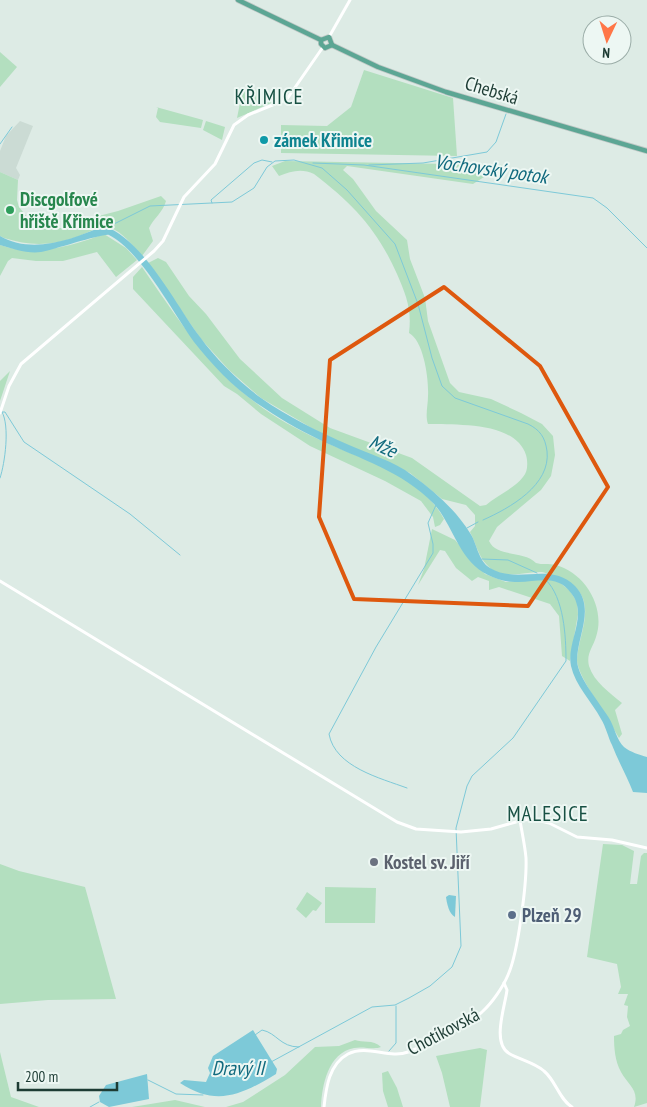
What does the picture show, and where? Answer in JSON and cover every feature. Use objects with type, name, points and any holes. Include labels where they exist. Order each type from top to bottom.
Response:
[{"type":"main road","points":[[238,0],[321,40],[329,38],[332,45],[328,48],[323,47],[321,40]]},
{"type":"main road","name":"Chebská","points":[[332,45],[378,67],[446,92],[647,151]]},
{"type":"street","points":[[329,38],[350,0]]},
{"type":"street","points":[[1,411],[8,386],[21,364],[154,251],[163,241],[183,198],[215,164],[234,125],[248,115],[282,102],[290,95],[323,47]]},
{"type":"street","points":[[0,581],[381,812],[416,829],[458,832],[491,829],[520,820],[538,820],[577,837],[612,840],[647,848]]},
{"type":"street","name":"Chotíkovská","points":[[324,1107],[328,1082],[334,1067],[342,1058],[356,1051],[406,1052],[473,1019],[484,1010],[504,983],[510,968],[524,884],[526,858],[520,820]]},
{"type":"street","points":[[504,983],[507,990],[500,1044],[509,1054],[533,1064],[546,1073],[564,1100],[572,1107]]},
{"type":"highlighted area","points":[[444,287],[540,366],[608,487],[528,606],[354,599],[319,517],[330,360]]},
{"type":"shaded area","points":[[20,121],[33,126],[16,168],[20,175],[18,180],[0,172],[0,151],[6,136]]},
{"type":"green space","points":[[0,52],[17,67],[0,87]]},
{"type":"green space","points":[[364,70],[453,98],[457,156],[281,153],[281,125],[327,126],[351,107]]},
{"type":"green space","points":[[248,89],[258,90],[278,98],[278,100],[237,118],[242,93]]},
{"type":"green space","points":[[156,107],[203,120],[201,128],[160,122],[156,117],[158,108]]},
{"type":"green space","points":[[206,121],[225,127],[222,140],[203,130]]},
{"type":"green space","points":[[285,161],[505,165],[493,177],[484,177],[473,184],[347,166],[343,170],[353,179],[376,211],[407,240],[410,259],[425,298],[428,321],[450,383],[459,392],[491,399],[521,413],[542,424],[553,436],[555,455],[551,476],[541,490],[497,527],[489,541],[498,550],[525,556],[536,563],[553,564],[566,569],[584,583],[595,603],[598,614],[596,637],[588,662],[591,672],[598,682],[622,703],[615,710],[622,734],[619,738],[588,688],[579,668],[577,661],[584,623],[585,605],[582,596],[576,588],[565,581],[542,572],[506,574],[493,570],[481,558],[470,532],[475,526],[475,515],[466,505],[442,499],[410,473],[320,433],[261,398],[229,370],[201,339],[148,263],[158,258],[166,262],[189,296],[206,314],[240,359],[282,398],[330,428],[412,458],[480,506],[486,505],[515,485],[525,475],[527,461],[520,444],[510,436],[483,427],[428,424],[428,389],[422,352],[414,337],[409,333],[410,317],[408,302],[389,258],[363,218],[341,196],[314,174],[296,171],[279,176],[272,166]]},
{"type":"green space","points":[[0,172],[18,180],[17,200],[19,207],[28,218],[50,228],[70,228],[87,219],[118,211],[161,196],[166,201],[149,228],[153,241],[142,256],[122,234],[106,227],[58,242],[31,244],[0,236]]},
{"type":"green space","points":[[104,234],[126,248],[137,260],[116,277],[97,252],[63,261],[36,261],[12,258],[8,261],[0,276],[0,245],[26,250],[39,250],[66,246]]},
{"type":"green space","points":[[142,267],[194,340],[239,389],[263,408],[294,427],[371,461],[405,479],[433,503],[444,519],[440,525],[435,527],[433,517],[421,501],[385,481],[310,446],[261,414],[224,386],[133,289],[133,277]]},
{"type":"green space","points":[[10,371],[0,401],[0,381]]},
{"type":"green space","points":[[432,529],[455,540],[485,574],[506,582],[542,579],[558,581],[570,591],[577,602],[578,614],[570,661],[562,656],[559,616],[550,604],[499,587],[489,590],[489,581],[478,577],[472,581],[456,568],[445,551],[440,550],[418,585],[424,569]]},
{"type":"green space","points":[[603,844],[622,845],[634,851],[630,884],[637,884],[641,856],[647,853],[647,1103],[634,1107],[634,1092],[619,1068],[614,1045],[614,1036],[621,1034],[623,1030],[630,1026],[627,1017],[628,1006],[624,1005],[628,994],[618,994],[621,987],[617,964],[587,957]]},
{"type":"green space","points":[[0,864],[19,871],[85,887],[116,999],[48,1000],[0,1004]]},
{"type":"green space","points":[[325,887],[376,888],[375,923],[325,923]]},
{"type":"green space","points":[[307,892],[322,903],[316,911],[313,910],[306,918],[296,909]]},
{"type":"green space","points":[[355,1040],[375,1043],[381,1047],[354,1048],[338,1056],[332,1063],[325,1080],[321,1107],[226,1107],[243,1102],[285,1075],[315,1047],[339,1046]]},
{"type":"green space","points":[[480,1048],[487,1050],[480,1107],[450,1107],[436,1056]]},
{"type":"green space","points":[[0,1052],[11,1097],[39,1107],[0,1107]]},
{"type":"green space","points":[[388,1071],[397,1088],[403,1107],[388,1107],[383,1091],[382,1073]]},
{"type":"green space","points":[[175,1100],[205,1107],[132,1107]]},
{"type":"water","points":[[104,226],[119,233],[145,259],[158,274],[213,354],[253,392],[282,412],[304,424],[389,462],[412,475],[436,494],[458,516],[472,537],[483,561],[490,568],[501,573],[555,575],[575,586],[584,603],[585,613],[578,652],[578,668],[585,683],[609,718],[617,737],[624,747],[647,757],[647,793],[633,792],[603,722],[573,673],[570,657],[578,619],[578,610],[576,601],[565,587],[552,581],[511,582],[488,575],[470,561],[441,513],[422,493],[394,474],[296,428],[249,398],[224,376],[194,342],[156,284],[133,254],[109,235],[41,252],[26,252],[0,245],[0,236],[13,242],[39,245],[66,240]]},
{"type":"water","points":[[449,895],[456,896],[455,917],[451,914],[448,906],[446,897]]},
{"type":"water","name":"Dravý II","points":[[253,1030],[277,1069],[276,1074],[251,1088],[229,1095],[206,1095],[180,1083],[184,1080],[206,1082],[210,1073],[208,1068],[213,1056]]},
{"type":"water","points":[[147,1074],[149,1099],[109,1107],[100,1102],[99,1096],[106,1085]]},
{"type":"waterway","points":[[369,165],[423,163],[487,152],[496,142],[506,114]]},
{"type":"waterway","points":[[0,144],[12,127]]},
{"type":"waterway","points":[[212,203],[211,200],[254,163],[262,160],[272,162]]},
{"type":"waterway","points":[[106,228],[150,206],[232,202],[254,188],[267,167],[275,161],[294,160],[322,168],[347,190],[395,244],[418,304],[432,358],[442,386],[455,398],[528,424],[539,431],[545,442],[547,463],[536,485],[516,502],[483,520]]},
{"type":"waterway","name":"Vochovský potok","points":[[313,163],[364,165],[593,198],[607,208],[647,248]]},
{"type":"waterway","points":[[2,412],[5,412],[24,442],[130,514],[180,555]]},
{"type":"waterway","points":[[0,478],[4,463],[6,435],[6,426],[2,412]]},
{"type":"waterway","points":[[407,788],[360,770],[349,763],[333,745],[329,734],[376,647],[433,553],[428,523],[436,505]]},
{"type":"waterway","points":[[467,528],[478,522]]},
{"type":"waterway","points":[[482,559],[508,560],[537,573]]},
{"type":"waterway","points":[[271,1062],[372,1007],[395,1005],[409,998],[430,986],[452,967],[461,946],[456,828],[467,786],[472,776],[513,738],[566,661],[563,618],[557,597],[546,580]]},
{"type":"waterway","points":[[389,1051],[396,1043],[396,1006]]},
{"type":"waterway","points":[[255,1035],[262,1030],[287,1045],[299,1047]]},
{"type":"waterway","points":[[148,1080],[176,1094],[203,1095]]},
{"type":"waterway","points":[[90,1107],[99,1102]]},
{"type":"place","name":"zámek Křimice","points":[[264,140]]},
{"type":"place","name":"Discgolfové hřiště Křimice","points":[[10,210]]},
{"type":"place","name":"Kostel sv. Jiří","points":[[374,862]]},
{"type":"place","name":"Plzeň 29","points":[[512,915]]},
{"type":"district","name":"KŘIMICE","points":[[269,97]]},
{"type":"district","name":"MALESICE","points":[[548,814]]},
{"type":"water label","name":"Mže","points":[[383,446]]}]
